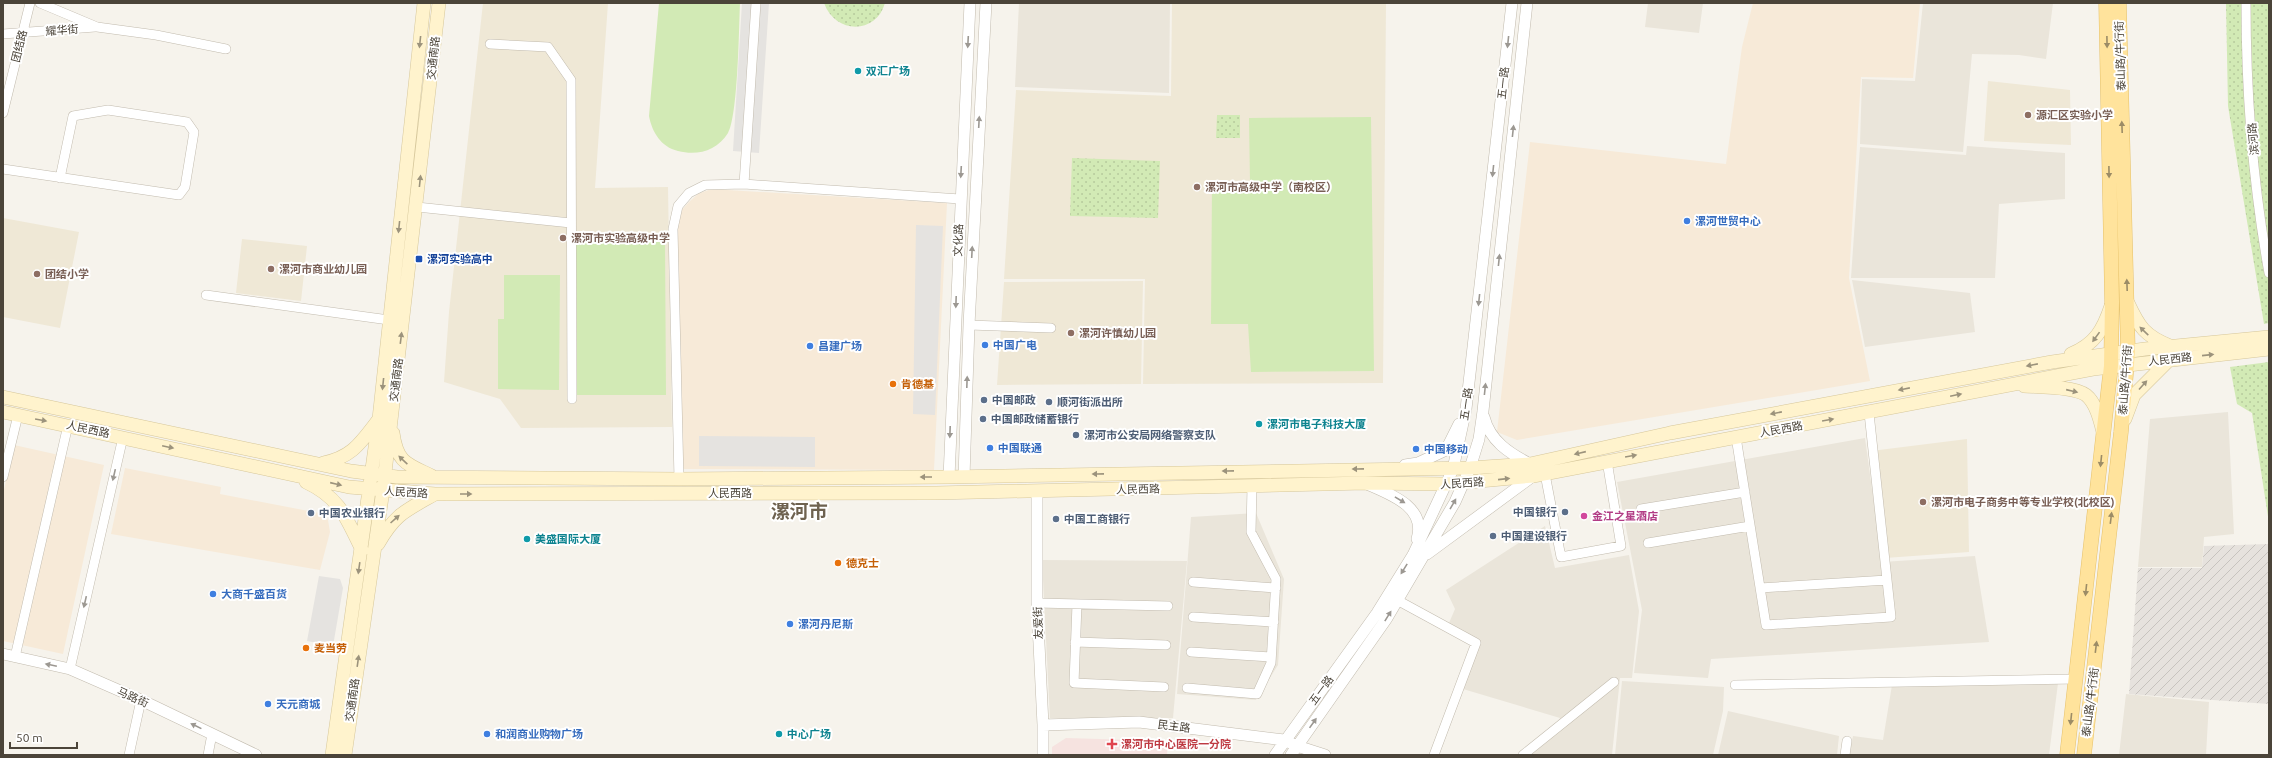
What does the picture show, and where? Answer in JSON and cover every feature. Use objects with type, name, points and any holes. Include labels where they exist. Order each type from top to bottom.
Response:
[{"type":"main road","name":"交通南路","points":[[385,420],[389,320],[424,3]]},
{"type":"main road","name":"交通南路","points":[[332,755],[377,490],[385,420],[417,207],[439,3]]},
{"type":"main road","name":"泰山路/牛行街","points":[[2067,755],[2112,360],[2106,3]]},
{"type":"main road","name":"泰山路/牛行街","points":[[2084,755],[2128,358],[2128,303],[2119,3]]},
{"type":"main road","points":[[2052,362],[2086,348],[2090,344],[2102,328],[2112,302]]},
{"type":"main road","points":[[2121,432],[2129,404],[2134,395],[2171,352],[2154,340],[2138,325],[2128,303]]},
{"type":"main road","name":"人民西路","points":[[3,397],[378,475],[437,478],[679,479],[964,477],[1470,468],[1536,472],[1670,432],[2052,362],[2112,360],[2269,337]]},
{"type":"main road","name":"人民西路","points":[[2171,352],[2269,349]]},
{"type":"main road","name":"人民西路","points":[[3,412],[282,472],[377,490],[435,494],[921,493],[1365,483],[1447,484],[1465,483],[1606,461],[1869,413],[2112,360]]},
{"type":"main road","points":[[2006,384],[2066,390],[2086,395],[2099,416],[2104,434]]},
{"type":"main road","points":[[320,464],[340,460],[352,452],[385,420],[399,457],[410,466],[437,478]]},
{"type":"main road","points":[[282,472],[324,491],[343,512],[368,550],[396,517],[435,494]]},
{"type":"main road","name":"交通南路","points":[[345,755],[368,550]]},
{"type":"street","name":"团结路","points":[[3,113],[30,3]]},
{"type":"street","points":[[40,3],[97,27],[226,48]]},
{"type":"street","points":[[744,184],[756,3]]},
{"type":"street","name":"文化路","points":[[949,477],[960,199],[970,3]]},
{"type":"street","name":"文化路","points":[[964,477],[969,325],[986,3]]},
{"type":"street","name":"五一路","points":[[1294,751],[1398,600],[1418,556],[1453,469],[1466,409],[1512,3]]},
{"type":"street","name":"五一路","points":[[1275,755],[1284,740],[1418,556],[1465,483],[1479,439],[1483,411],[1527,3]]},
{"type":"street","name":"滨河路","points":[[2246,3],[2247,76],[2261,229],[2269,274]]},
{"type":"street","name":"耀华街","points":[[3,34],[97,27]]},
{"type":"street","points":[[490,44],[548,46],[571,80],[572,399]]},
{"type":"street","points":[[3,169],[60,178],[179,195],[185,187],[194,132],[187,122],[108,110],[73,116],[60,178]]},
{"type":"street","points":[[679,479],[674,219],[678,206],[689,193],[704,185],[744,184],[960,199]]},
{"type":"street","points":[[417,207],[571,223]]},
{"type":"street","points":[[206,295],[389,320]]},
{"type":"street","points":[[969,325],[1051,328]]},
{"type":"street","points":[[1379,469],[1418,463],[1446,450],[1466,409]]},
{"type":"street","points":[[1483,411],[1487,430],[1510,454],[1536,472],[1562,557],[1621,546],[1606,461]]},
{"type":"street","points":[[1736,437],[1766,625],[1891,617],[1869,413]]},
{"type":"street","points":[[3,477],[18,415]]},
{"type":"street","points":[[15,657],[68,425]]},
{"type":"street","points":[[70,669],[123,437]]},
{"type":"street","points":[[949,461],[964,462]]},
{"type":"street","points":[[1418,556],[1536,472]]},
{"type":"street","points":[[1365,483],[1405,502],[1413,512],[1418,522],[1418,556]]},
{"type":"street","points":[[1187,688],[1257,694],[1271,663],[1276,579],[1251,532],[1252,486]]},
{"type":"street","name":"友爱街","points":[[1036,491],[1037,603],[1043,755]]},
{"type":"street","points":[[1641,509],[1745,492]]},
{"type":"street","points":[[1648,543],[1750,526]]},
{"type":"street","points":[[1760,588],[1886,580]]},
{"type":"street","points":[[1193,582],[1276,588]]},
{"type":"street","points":[[1398,600],[1476,643],[1434,755]]},
{"type":"street","points":[[1037,603],[1168,606]]},
{"type":"street","points":[[1077,604],[1074,683],[1164,687]]},
{"type":"street","points":[[1193,617],[1274,622]]},
{"type":"street","points":[[1075,642],[1166,645]]},
{"type":"street","points":[[1191,652],[1271,657]]},
{"type":"street","name":"马路街","points":[[3,654],[70,669],[141,700],[256,755]]},
{"type":"street","points":[[1735,686],[2076,679]]},
{"type":"street","points":[[1523,755],[1614,682]]},
{"type":"street","points":[[129,755],[141,700]]},
{"type":"street","name":"民主路","points":[[1043,725],[1139,722],[1284,740],[1294,751],[1325,755]]},
{"type":"street","points":[[208,755],[212,734]]},
{"type":"street","points":[[1845,755],[1847,741]]},
{"type":"shaded area","name":"漯河市实验高级中学","points":[[483,3],[608,3],[595,188],[668,187],[672,427],[521,428],[500,399],[444,382],[449,312]]},
{"type":"shaded area","points":[[742,3],[769,3],[759,153],[733,151]]},
{"type":"shaded area","points":[[1019,3],[1170,3],[1169,93],[1015,87]]},
{"type":"shaded area","name":"漯河市高级中学（南校区）","points":[[1172,3],[1386,3],[1383,383],[1143,384],[1145,279],[1004,279],[1016,90],[1171,96]]},
{"type":"shaded area","points":[[1648,3],[1703,3],[1699,33],[1645,27]]},
{"type":"shaded area","name":"漯河世贸中心","points":[[1753,3],[1920,3],[1913,78],[1861,77],[1849,278],[1870,381],[1517,440],[1497,432],[1530,142],[1726,164],[1742,47]]},
{"type":"shaded area","points":[[1923,3],[2053,3],[2046,59],[2019,55],[1972,54],[1963,152],[1860,144],[1862,79],[1915,81]]},
{"type":"shaded area","name":"源汇区实验小学","points":[[1988,81],[2070,90],[2071,145],[1984,141]]},
{"type":"shaded area","points":[[1967,146],[2065,153],[2065,199],[1999,204],[1995,278],[1851,278],[1860,147],[1966,155]]},
{"type":"shaded area","name":"昌建广场","points":[[711,189],[947,203],[934,470],[683,469],[676,222],[681,211],[689,202],[698,194]]},
{"type":"shaded area","name":"团结小学","points":[[3,218],[79,232],[60,328],[3,317]]},
{"type":"shaded area","points":[[916,225],[943,226],[935,415],[913,414]]},
{"type":"shaded area","name":"漯河市商业幼儿园","points":[[242,239],[307,246],[301,301],[236,293]]},
{"type":"shaded area","points":[[1852,280],[1970,293],[1975,332],[1865,347]]},
{"type":"shaded area","name":"漯河许慎幼儿园","points":[[1143,281],[1141,384],[997,385],[1004,282]]},
{"type":"shaded area","points":[[2228,412],[2234,534],[2204,537],[2202,567],[2138,567],[2150,419]]},
{"type":"shaded area","points":[[699,436],[815,437],[815,467],[699,466]]},
{"type":"shaded area","points":[[1865,438],[1882,562],[1975,556],[1989,642],[1711,659],[1708,678],[1634,673],[1642,610],[1617,482]]},
{"type":"shaded area","name":"漯河市电子商务中等专业学校(北校区)","points":[[1967,439],[1969,552],[1885,558],[1871,451]]},
{"type":"shaded area","points":[[14,445],[104,465],[63,654],[3,641],[3,494]]},
{"type":"shaded area","points":[[125,468],[221,487],[220,494],[319,513],[328,520],[330,532],[320,570],[111,534]]},
{"type":"shaded area","points":[[1256,513],[1284,579],[1278,665],[1256,700],[1177,694],[1191,517]]},
{"type":"shaded area","points":[[1545,526],[1555,568],[1629,555],[1639,611],[1632,678],[1620,678],[1612,755],[1531,755],[1552,737],[1560,718],[1463,689],[1481,642],[1449,623],[1455,609],[1446,590]]},
{"type":"shaded area","points":[[2269,544],[2269,704],[2129,694],[2138,568],[2202,568],[2204,546]]},
{"type":"shaded area","points":[[1042,560],[1187,561],[1173,718],[1050,718]]},
{"type":"shaded area","points":[[319,576],[340,579],[343,588],[333,646],[307,641]]},
{"type":"shaded area","points":[[1622,681],[1724,687],[1723,711],[1713,755],[1615,755]]},
{"type":"shaded area","points":[[2058,683],[2049,755],[1849,755],[1853,736],[1883,740],[1892,685]]},
{"type":"shaded area","points":[[2126,694],[2209,702],[2206,755],[2119,755]]},
{"type":"shaded area","points":[[1728,711],[1839,736],[1837,755],[1718,755]]},
{"type":"shaded area","name":"漯河市中心医院一分院","points":[[1066,738],[1168,741],[1167,755],[1052,755],[1052,747]]},
{"type":"green space","points":[[659,3],[740,3],[736,91],[731,124],[728,133],[723,139],[718,144],[706,151],[692,153],[672,149],[658,138],[650,122],[649,116]]},
{"type":"green space","points":[[824,3],[885,3],[880,13],[873,21],[865,25],[855,27],[837,21],[829,13]]},
{"type":"green space","points":[[2226,3],[2269,3],[2269,323],[2264,324],[2228,106]]},
{"type":"green space","points":[[1217,115],[1240,115],[1240,138],[1216,138]]},
{"type":"green space","points":[[1371,117],[1374,371],[1251,372],[1248,324],[1211,324],[1212,183],[1250,183],[1249,118]]},
{"type":"green space","points":[[1072,158],[1160,161],[1158,218],[1070,216]]},
{"type":"green space","points":[[576,242],[665,242],[666,395],[577,395]]},
{"type":"green space","points":[[504,275],[560,275],[559,390],[498,389],[498,319],[504,319]]},
{"type":"green space","points":[[2269,362],[2269,523],[2252,413],[2237,404],[2230,367]]},
{"type":"place","name":"双汇广场","points":[[858,71]]},
{"type":"place","name":"源汇区实验小学","points":[[2028,115]]},
{"type":"place","name":"漯河市高级中学（南校区）","points":[[1197,187]]},
{"type":"place","name":"漯河世贸中心","points":[[1687,221]]},
{"type":"place","name":"漯河市实验高级中学","points":[[563,238]]},
{"type":"place","name":"漯河实验高中","points":[[419,259]]},
{"type":"place","name":"漯河市商业幼儿园","points":[[271,269]]},
{"type":"place","name":"团结小学","points":[[37,274]]},
{"type":"place","name":"漯河许慎幼儿园","points":[[1071,333]]},
{"type":"place","name":"中国广电","points":[[985,345]]},
{"type":"place","name":"昌建广场","points":[[810,346]]},
{"type":"place","name":"肯德基","points":[[893,384]]},
{"type":"place","name":"中国邮政","points":[[984,400]]},
{"type":"place","name":"顺河街派出所","points":[[1049,402]]},
{"type":"place","name":"中国邮政储蓄银行","points":[[983,419]]},
{"type":"place","name":"漯河市电子科技大厦","points":[[1259,424]]},
{"type":"place","name":"漯河市公安局网络警察支队","points":[[1076,435]]},
{"type":"place","name":"中国联通","points":[[990,448]]},
{"type":"place","name":"中国移动","points":[[1416,449]]},
{"type":"place","name":"漯河市电子商务中等专业学校(北校区)","points":[[1923,502]]},
{"type":"place","name":"中国银行","points":[[1565,512]]},
{"type":"place","name":"中国农业银行","points":[[311,513]]},
{"type":"place","name":"金江之星酒店","points":[[1584,516]]},
{"type":"place","name":"中国工商银行","points":[[1056,519]]},
{"type":"place","name":"中国建设银行","points":[[1493,536]]},
{"type":"place","name":"美盛国际大厦","points":[[527,539]]},
{"type":"place","name":"德克士","points":[[838,563]]},
{"type":"place","name":"大商千盛百货","points":[[213,594]]},
{"type":"place","name":"漯河丹尼斯","points":[[790,624]]},
{"type":"place","name":"麦当劳","points":[[306,648]]},
{"type":"place","name":"天元商城","points":[[268,704]]},
{"type":"place","name":"和润商业购物广场","points":[[487,734]]},
{"type":"place","name":"中心广场","points":[[779,734]]},
{"type":"place","name":"漯河市中心医院一分院","points":[[1112,744]]},
{"type":"district","name":"漯河市","points":[[799,511]]}]
